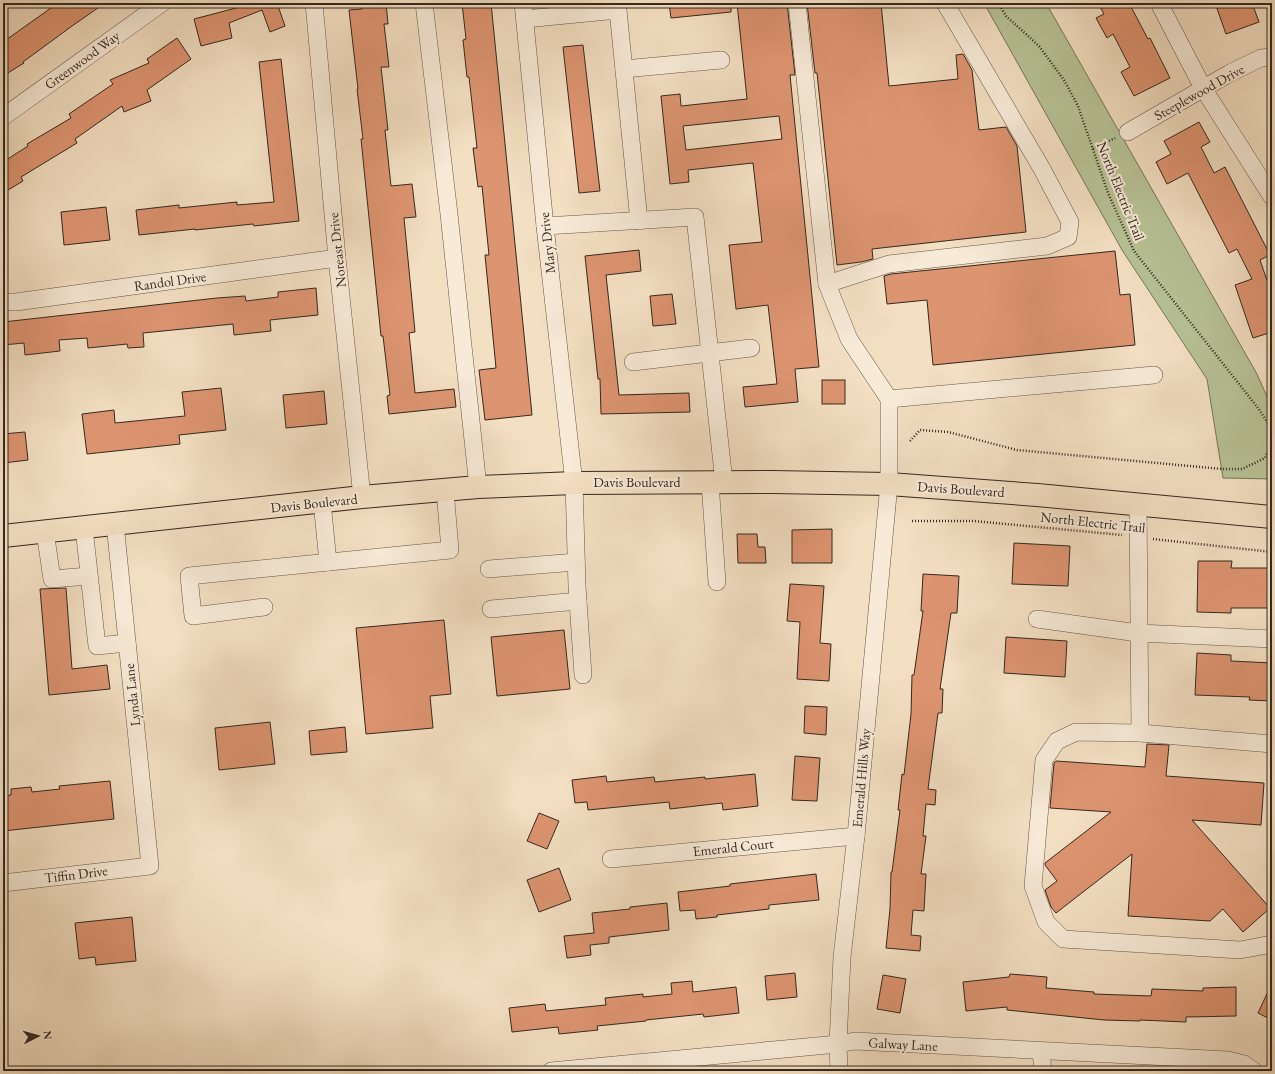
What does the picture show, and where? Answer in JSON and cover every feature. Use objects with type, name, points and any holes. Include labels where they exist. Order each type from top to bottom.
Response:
[{"type":"main road","name":"Davis Boulevard","points":[[3,536],[362,497],[478,487],[574,483],[842,482],[889,484],[1037,495],[1272,518]]},
{"type":"street","name":"Greenwood Way","points":[[3,117],[162,3]]},
{"type":"street","name":"Noreast Drive","points":[[314,3],[337,258],[362,497]]},
{"type":"street","points":[[424,3],[449,214],[478,487]]},
{"type":"street","points":[[796,3],[827,284],[849,339],[889,399],[1154,375]]},
{"type":"street","points":[[827,284],[889,264],[1047,246],[1068,237],[1070,222],[1042,168],[945,3]]},
{"type":"street","points":[[1159,3],[1203,88],[1272,197]]},
{"type":"street","points":[[524,11],[618,6],[639,221]]},
{"type":"street","name":"Mary Drive","points":[[524,11],[545,226],[574,483],[576,562],[583,675]]},
{"type":"street","name":"Steeplewood Drive","points":[[1128,132],[1230,72],[1261,58],[1272,57]]},
{"type":"street","points":[[624,69],[721,60]]},
{"type":"street","points":[[545,226],[695,217],[710,353],[717,482],[717,582]]},
{"type":"street","name":"Randol Drive","points":[[3,302],[24,301],[337,258]]},
{"type":"street","points":[[633,362],[751,348]]},
{"type":"street","name":"Emerald Hills Way","points":[[839,1071],[838,1044],[842,956],[856,836],[889,484],[889,399]]},
{"type":"street","points":[[264,607],[193,616],[189,576],[450,550],[445,490]]},
{"type":"street","points":[[322,502],[328,562]]},
{"type":"street","points":[[1138,504],[1140,733]]},
{"type":"street","name":"Lynda Lane","points":[[115,524],[150,866]]},
{"type":"street","points":[[84,528],[97,646],[127,643]]},
{"type":"street","points":[[46,531],[52,579],[89,576]]},
{"type":"street","points":[[489,569],[576,562]]},
{"type":"street","points":[[492,610],[578,601]]},
{"type":"street","points":[[1037,620],[1138,632],[1272,639]]},
{"type":"street","points":[[1272,744],[1140,733],[1076,732],[1057,741],[1044,760],[1033,886],[1046,922],[1063,939],[1240,950],[1272,944]]},
{"type":"street","name":"Emerald Court","points":[[611,859],[856,836]]},
{"type":"street","name":"Tiffin Drive","points":[[3,883],[150,866]]},
{"type":"street","name":"Galway Lane","points":[[551,1071],[838,1044],[855,1041],[1228,1060],[1244,1064],[1254,1071]]},
{"type":"street","points":[[1041,1051],[1043,1071]]},
{"type":"path","name":"North Electric Trail","points":[[910,441],[920,430],[948,432],[1017,450],[1228,469],[1242,469],[1265,458],[1272,443],[1270,426],[1258,408],[1134,251],[1108,193],[1078,106],[1064,80],[1039,46],[1006,16],[998,3]]},
{"type":"path","points":[[1093,149],[1128,132]]},
{"type":"path","name":"North Electric Trail","points":[[912,521],[974,521],[1272,552]]},
{"type":"green space","points":[[984,3],[1046,3],[1257,374],[1272,408],[1272,479],[1223,478],[1207,379],[1122,250]]},
{"type":"building","points":[[58,3],[105,3],[23,62],[24,63],[3,76],[3,42]]},
{"type":"building","points":[[239,3],[277,3],[285,26],[270,32],[262,10],[229,23],[232,38],[201,46],[194,19],[240,7]]},
{"type":"building","points":[[361,3],[386,3],[388,24],[384,24],[389,67],[381,67],[388,130],[385,130],[391,186],[412,184],[416,217],[404,218],[415,332],[409,333],[415,393],[454,389],[456,407],[389,414],[387,396],[390,395],[383,336],[381,336],[361,139],[363,139],[349,10],[362,9]]},
{"type":"building","points":[[462,3],[491,3],[532,415],[485,420],[479,370],[496,368],[485,255],[489,255],[482,186],[478,187],[473,148],[477,148],[463,40],[466,39]]},
{"type":"building","points":[[669,3],[731,3],[731,12],[671,18]]},
{"type":"building","points":[[737,3],[787,3],[795,75],[790,75],[819,367],[795,369],[798,402],[745,407],[743,387],[777,384],[768,305],[736,309],[729,245],[762,242],[753,163],[688,170],[689,182],[670,184],[661,96],[680,94],[681,106],[747,99]],"holes":[[[779,116],[782,139],[686,150],[683,126]]]},
{"type":"building","points":[[807,3],[881,3],[889,86],[958,79],[956,55],[963,54],[972,70],[979,130],[1006,127],[1017,146],[1026,232],[872,249],[873,259],[837,265],[817,73],[815,73]]},
{"type":"building","points":[[1098,3],[1129,3],[1148,39],[1150,38],[1170,78],[1134,96],[1121,72],[1130,67],[1113,34],[1107,38],[1096,18],[1104,14]]},
{"type":"building","points":[[1215,3],[1252,3],[1259,22],[1226,34]]},
{"type":"building","points":[[177,38],[191,59],[147,90],[151,101],[124,112],[122,106],[75,139],[77,143],[21,177],[23,181],[3,193],[3,162],[28,146],[27,144],[71,118],[69,114],[113,84],[110,80],[149,63],[147,59]]},
{"type":"building","points":[[583,45],[600,191],[579,193],[563,47]]},
{"type":"building","points":[[281,59],[299,221],[139,235],[136,210],[179,205],[179,208],[237,202],[237,205],[274,202],[259,62]]},
{"type":"building","points":[[1199,122],[1210,142],[1201,147],[1214,173],[1225,167],[1270,255],[1260,260],[1272,295],[1272,317],[1267,319],[1272,332],[1253,338],[1235,285],[1252,279],[1237,249],[1229,253],[1188,173],[1167,184],[1156,162],[1171,154],[1164,141]]},
{"type":"building","points":[[106,207],[110,240],[64,245],[61,212]]},
{"type":"building","points":[[639,250],[641,271],[606,275],[619,395],[689,393],[690,412],[601,414],[600,379],[598,379],[585,256]]},
{"type":"building","points":[[1115,251],[1120,295],[1130,294],[1135,345],[933,365],[927,300],[887,304],[884,276],[891,274]]},
{"type":"building","points":[[316,288],[318,315],[270,320],[271,331],[234,335],[233,324],[143,333],[144,347],[128,348],[127,344],[88,348],[87,338],[59,340],[60,351],[25,355],[24,343],[3,345],[3,322],[217,298],[245,296],[246,301],[278,297],[278,292]]},
{"type":"building","points":[[672,294],[676,324],[653,326],[650,296]]},
{"type":"building","points":[[822,380],[845,380],[845,404],[822,404]]},
{"type":"building","points":[[221,388],[226,430],[179,435],[180,444],[87,454],[82,414],[114,410],[115,423],[185,416],[182,392]]},
{"type":"building","points":[[324,391],[327,424],[286,428],[283,395]]},
{"type":"building","points":[[25,432],[28,460],[3,463],[3,434]]},
{"type":"building","points":[[832,529],[832,563],[792,563],[792,530]]},
{"type":"building","points":[[737,534],[757,534],[758,547],[765,547],[766,563],[738,563]]},
{"type":"building","points":[[1014,543],[1070,546],[1068,586],[1012,584]]},
{"type":"building","points":[[1198,561],[1232,561],[1231,568],[1272,568],[1272,608],[1231,608],[1231,613],[1197,612]]},
{"type":"building","points":[[923,574],[959,576],[957,613],[951,613],[940,689],[943,689],[942,713],[938,713],[928,789],[936,790],[935,805],[926,804],[923,836],[926,836],[921,874],[926,874],[924,911],[913,910],[911,935],[921,936],[920,951],[886,948],[890,909],[891,872],[900,810],[898,810],[902,774],[904,775],[911,714],[912,675],[914,675],[923,611],[921,611]]},
{"type":"building","points":[[790,584],[824,586],[820,643],[831,644],[829,681],[797,679],[800,622],[787,621]]},
{"type":"building","points":[[66,588],[72,669],[107,665],[110,689],[49,695],[40,589]]},
{"type":"building","points":[[444,620],[451,694],[430,696],[433,728],[366,734],[356,628]]},
{"type":"building","points":[[564,630],[570,689],[497,696],[491,637]]},
{"type":"building","points":[[1006,637],[1067,641],[1065,677],[1004,673]]},
{"type":"building","points":[[1197,653],[1231,655],[1231,661],[1272,663],[1272,701],[1249,700],[1250,697],[1195,695]]},
{"type":"building","points":[[805,706],[827,707],[826,735],[804,733]]},
{"type":"building","points":[[270,722],[275,764],[219,770],[215,728]]},
{"type":"building","points":[[345,727],[347,752],[311,755],[309,731]]},
{"type":"building","points":[[1147,744],[1169,745],[1166,776],[1264,783],[1261,825],[1192,820],[1270,908],[1243,932],[1223,909],[1210,921],[1128,916],[1132,854],[1056,913],[1051,907],[1045,890],[1057,881],[1045,863],[1111,812],[1050,808],[1054,763],[1056,761],[1145,767]]},
{"type":"building","points":[[795,756],[820,758],[817,801],[792,800]]},
{"type":"building","points":[[755,774],[758,806],[723,810],[722,803],[670,809],[669,802],[588,810],[587,802],[575,803],[572,780],[606,776],[607,782],[654,777],[655,782]]},
{"type":"building","points":[[110,781],[114,819],[3,831],[3,796],[11,795],[11,789],[31,787],[32,792],[60,789],[59,786]]},
{"type":"building","points":[[539,813],[559,821],[547,849],[527,841]]},
{"type":"building","points":[[559,868],[571,900],[539,912],[527,880]]},
{"type":"building","points":[[816,874],[819,900],[769,905],[769,909],[696,919],[695,910],[680,911],[678,892],[730,886],[730,884]]},
{"type":"building","points":[[667,903],[669,930],[609,937],[609,943],[590,945],[591,955],[567,958],[564,936],[594,933],[592,913]]},
{"type":"building","points":[[132,917],[136,961],[96,965],[95,957],[79,959],[75,923]]},
{"type":"building","points":[[795,973],[797,997],[767,1000],[765,976]]},
{"type":"building","points":[[1010,974],[1047,977],[1046,988],[1094,992],[1094,994],[1151,996],[1152,989],[1203,991],[1203,988],[1236,987],[1236,1016],[1186,1017],[1186,1022],[1104,1020],[1007,1010],[1007,1007],[966,1011],[963,982],[1009,977]]},
{"type":"building","points":[[883,975],[906,979],[900,1013],[877,1009]]},
{"type":"building","points":[[692,981],[693,992],[736,987],[739,1013],[704,1017],[703,1014],[646,1020],[597,1026],[598,1030],[559,1034],[558,1027],[512,1032],[509,1008],[545,1004],[546,1011],[606,1005],[605,998],[643,994],[643,997],[672,994],[671,983]]},
{"type":"building","points":[[1272,983],[1272,1020],[1258,1013]]}]
